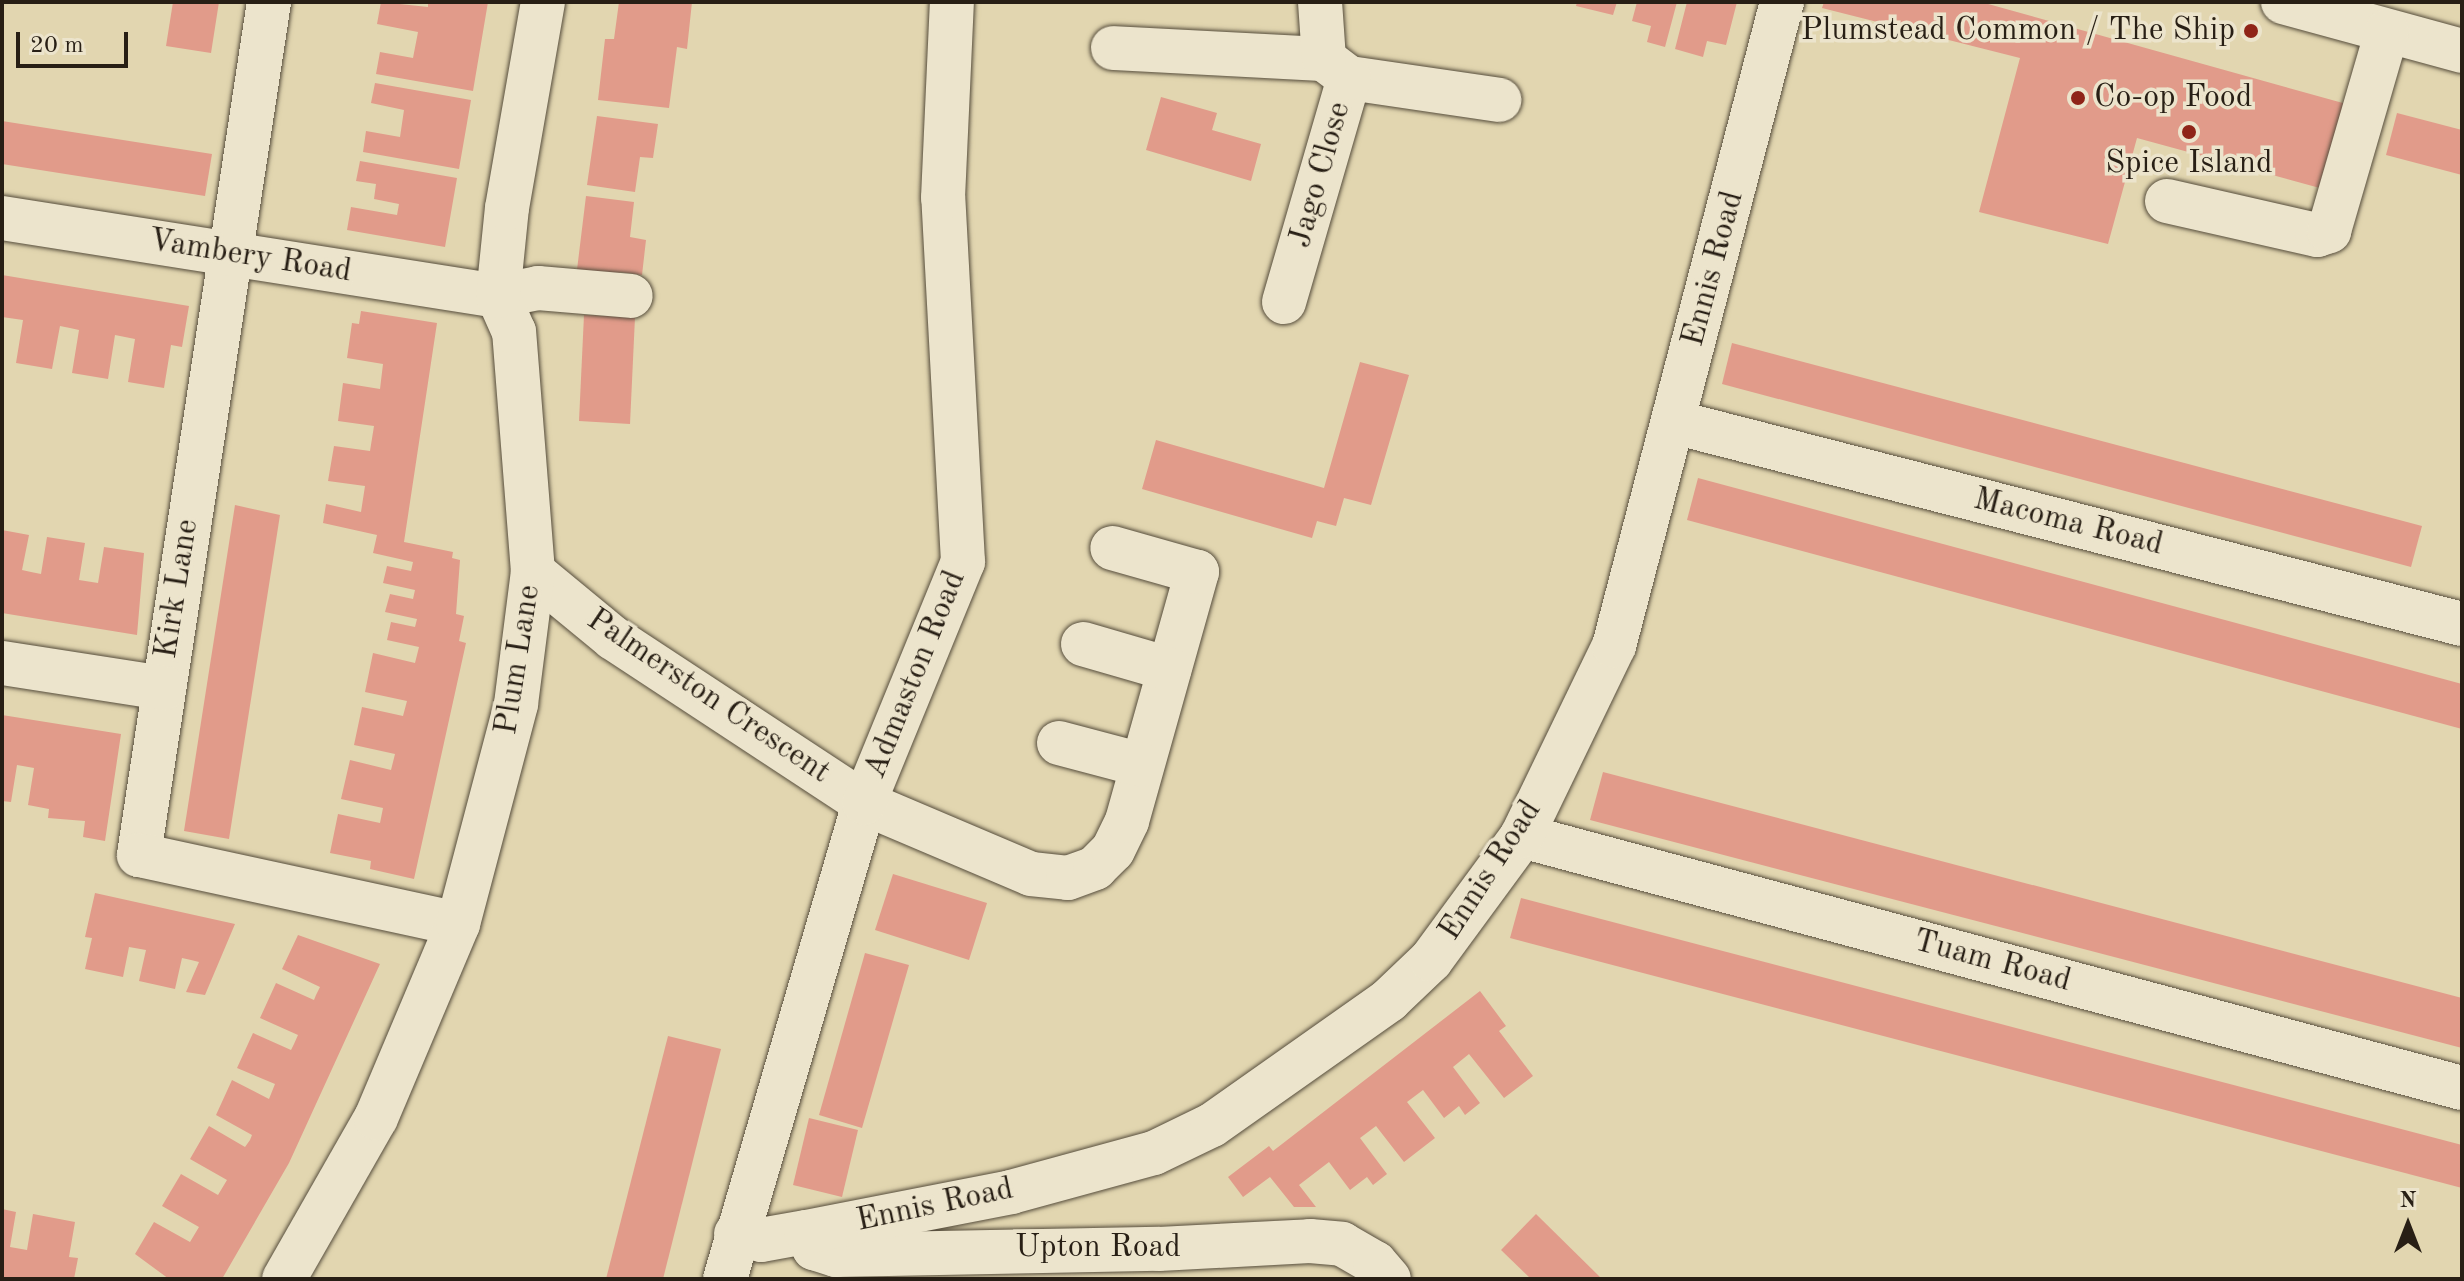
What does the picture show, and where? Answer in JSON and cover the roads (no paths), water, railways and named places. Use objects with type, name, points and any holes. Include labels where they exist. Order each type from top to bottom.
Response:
[{"type":"street","name":"Kirk Lane","points":[[269,2],[139,855],[458,924]]},
{"type":"street","name":"Plum Lane","points":[[284,1279],[376,1118],[458,924],[516,704],[533,572],[514,332],[498,296],[507,208],[543,2]]},
{"type":"street","name":"Admaston Road","points":[[725,1279],[864,803],[963,562],[943,198],[952,2]]},
{"type":"street","name":"Jago Close","points":[[1284,302],[1336,69],[1320,2]]},
{"type":"street","name":"Ennis Road","points":[[736,1234],[761,1240],[806,1232],[1026,1188],[1154,1153],[1212,1125],[1389,1000],[1431,960],[1522,836],[1614,646],[1782,2]]},
{"type":"street","points":[[2283,2],[2462,51]]},
{"type":"street","points":[[2167,201],[2317,235],[2329,231],[2387,31]]},
{"type":"street","name":"Jago Close","points":[[1113,48],[1336,69]]},
{"type":"street","points":[[1336,69],[1499,100]]},
{"type":"street","name":"Vambery Road","points":[[2,218],[498,296]]},
{"type":"street","points":[[498,296],[538,288],[631,296]]},
{"type":"street","name":"Macoma Road","points":[[1674,422],[2462,624]]},
{"type":"street","name":"Palmerston Crescent","points":[[533,572],[613,638],[864,803],[1031,874],[1068,878],[1095,868],[1113,850],[1142,765],[1197,572],[1112,548]]},
{"type":"street","points":[[1083,644],[1169,669]]},
{"type":"street","points":[[2,663],[164,688]]},
{"type":"street","points":[[1059,743],[1142,765]]},
{"type":"street","name":"Tuam Road","points":[[1522,836],[2462,1088]]},
{"type":"street","name":"Upton Road","points":[[806,1232],[814,1248],[836,1255],[1152,1264],[1310,1241],[1342,1244],[1375,1263],[1389,1279]]},
{"type":"place","name":"Plumstead Common / The Ship","points":[[2251,31]]},
{"type":"place","name":"Co-op Food","points":[[2078,98]]},
{"type":"place","name":"Spice Island","points":[[2189,132]]}]
